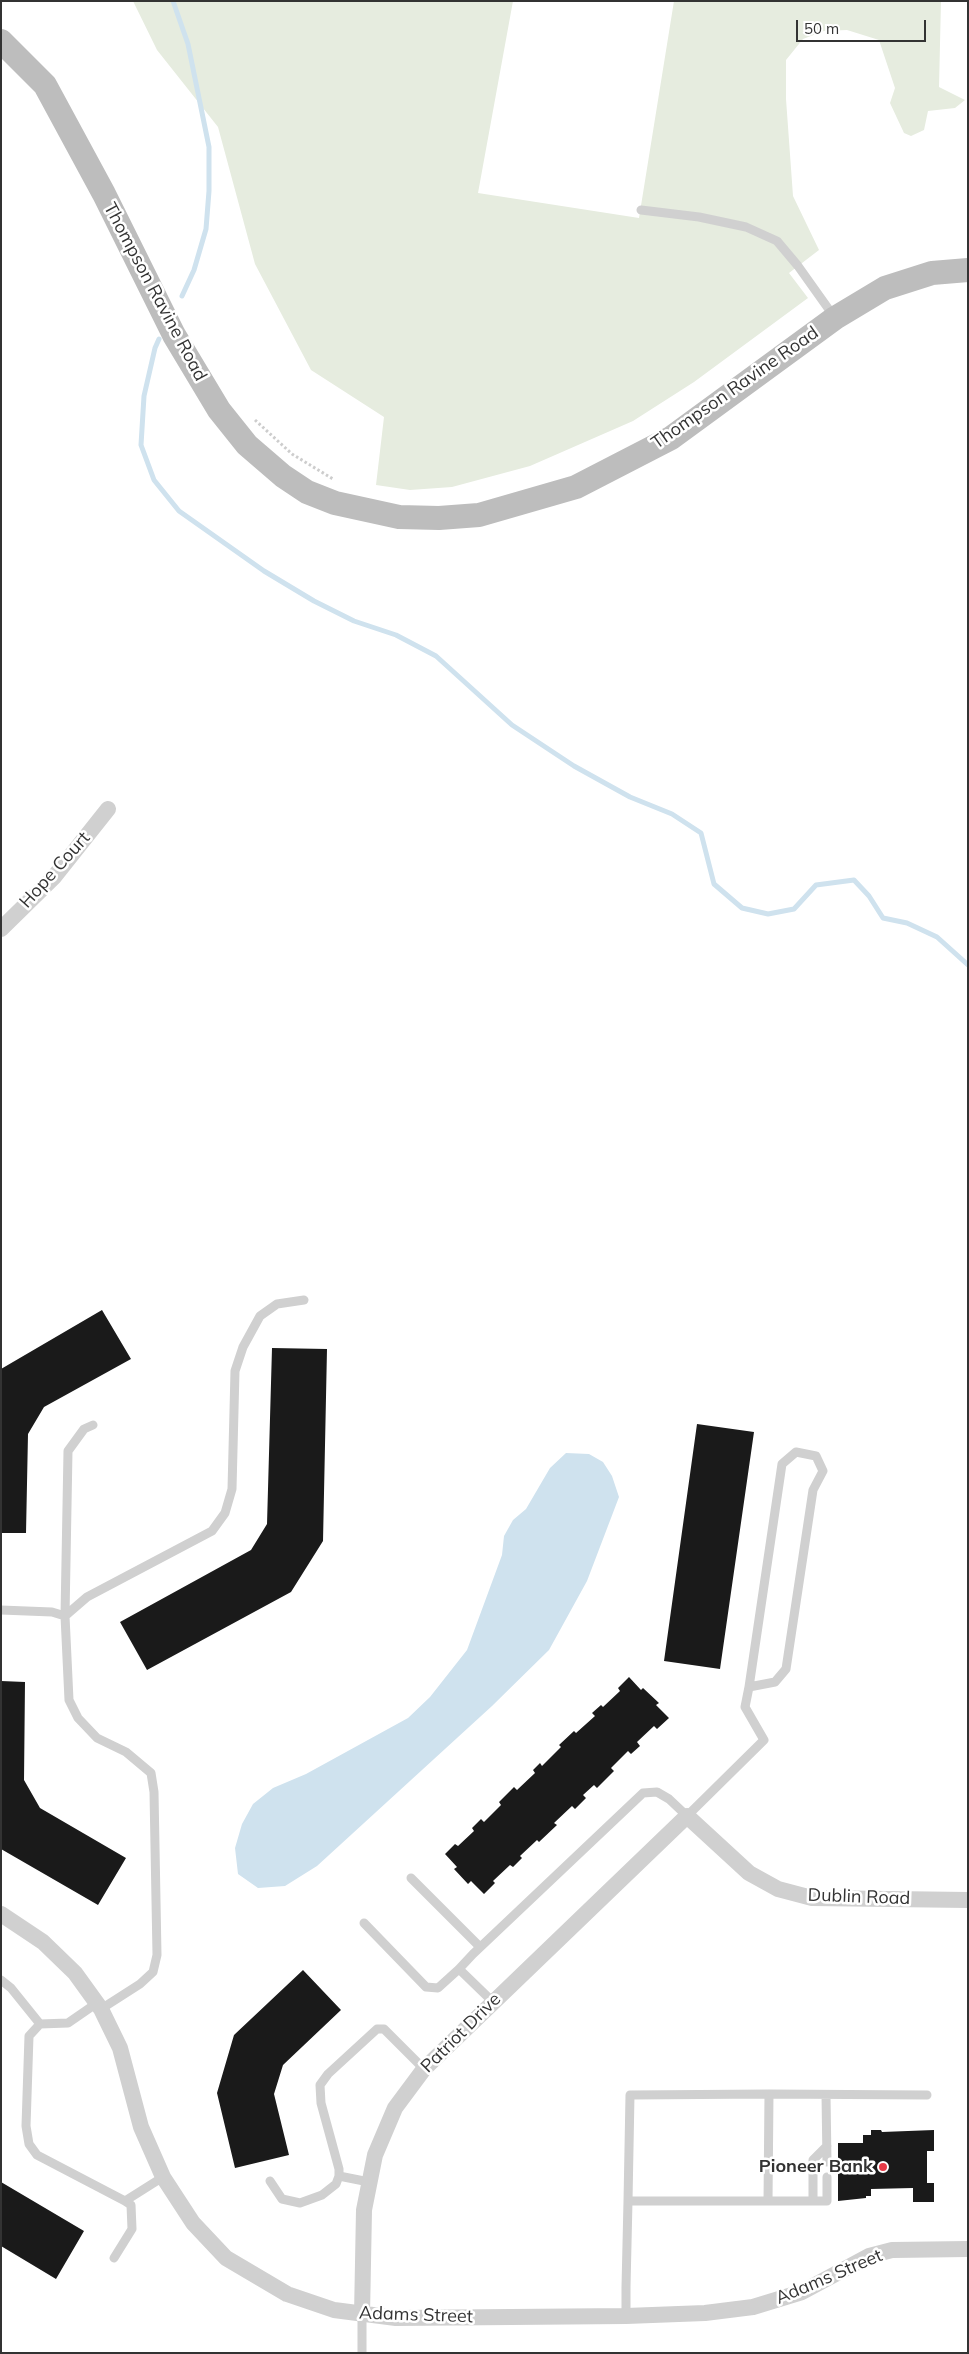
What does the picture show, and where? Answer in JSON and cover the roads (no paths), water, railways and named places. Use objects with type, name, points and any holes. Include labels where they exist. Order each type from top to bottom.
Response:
[{"type":"street","name":"Thompson Ravine Road","points":[[1,41],[45,85],[104,194],[174,335],[219,410],[247,445],[283,476],[307,492],[335,503],[399,518],[439,518],[479,515],[576,487],[671,438],[835,318],[886,288],[932,273],[968,270]]},
{"type":"street","name":"Hope Court","points":[[1,930],[54,876],[108,809]]},
{"type":"street","name":"Dublin Road","points":[[687,1816],[749,1874],[778,1889],[812,1898],[968,1900]]},
{"type":"street","name":"Patriot Drive","points":[[362,2315],[364,2210],[375,2155],[395,2108],[424,2069],[492,2001],[687,1816]]},
{"type":"street","name":"Adams Street","points":[[1,1914],[43,1942],[75,1973],[99,2006],[120,2048],[141,2127],[163,2177],[193,2223],[226,2258],[287,2294],[334,2310],[396,2318],[626,2316],[705,2313],[753,2307],[802,2292],[869,2256],[892,2250],[968,2249]]},
{"type":"lane","points":[[640,210],[699,217],[746,227],[777,241],[798,266],[835,318]]},
{"type":"lane","points":[[64,1616],[86,1597],[212,1531],[225,1513],[232,1489],[235,1371],[243,1347],[260,1316],[277,1304],[304,1300]]},
{"type":"lane","points":[[93,1425],[84,1429],[68,1451],[64,1616],[67,1636],[69,1700],[78,1718],[97,1738],[126,1752],[140,1762],[150,1773],[154,1792],[157,1956],[153,1972],[140,1984],[68,2023],[40,2024],[29,2036],[26,2126],[29,2144],[37,2156],[125,2200],[131,2205],[132,2229],[114,2258]]},
{"type":"lane","points":[[364,1923],[426,1988],[438,1988],[644,1793],[657,1792],[669,1799],[687,1816],[764,1740],[746,1707],[782,1464],[796,1452],[816,1456],[823,1471],[813,1490],[786,1669],[775,1682],[749,1687]]},
{"type":"lane","points":[[1,1610],[52,1612],[64,1616]]},
{"type":"lane","points":[[411,1878],[480,1947]]},
{"type":"lane","points":[[459,1969],[492,2001]]},
{"type":"lane","points":[[1,1980],[11,1988],[40,2024]]},
{"type":"lane","points":[[270,2181],[282,2199],[300,2203],[322,2195],[336,2184],[339,2169],[321,2103],[320,2085],[328,2074],[377,2029],[384,2029],[424,2069]]},
{"type":"lane","points":[[768,2201],[769,2094]]},
{"type":"lane","points":[[626,2316],[630,2095],[927,2096]]},
{"type":"lane","points":[[826,2095],[827,2162]]},
{"type":"lane","points":[[813,2200],[813,2160],[827,2146]]},
{"type":"lane","points":[[339,2176],[370,2182]]},
{"type":"lane","points":[[125,2200],[163,2177]]},
{"type":"lane","points":[[628,2200],[827,2200],[827,2177]]},
{"type":"lane","points":[[362,2315],[362,2353]]},
{"type":"water","points":[[566,1453],[589,1454],[603,1462],[612,1476],[619,1497],[587,1581],[549,1650],[492,1706],[317,1866],[285,1886],[258,1888],[238,1874],[235,1848],[242,1824],[253,1804],[273,1788],[306,1774],[408,1718],[430,1697],[467,1650],[502,1555],[504,1536],[513,1520],[526,1509],[550,1468]]},
{"type":"waterway","points":[[173,1],[188,44],[209,147],[209,191],[206,229],[194,270],[182,296]]},
{"type":"waterway","points":[[159,339],[155,348],[144,396],[141,445],[154,480],[179,511],[264,571],[314,601],[354,621],[396,635],[436,656],[512,725],[574,766],[630,797],[672,814],[701,833],[714,884],[742,908],[768,914],[794,909],[816,885],[854,880],[869,896],[883,918],[907,923],[937,937],[968,965]]},
{"type":"place","name":"Pioneer Bank","points":[[883,2167]]}]
